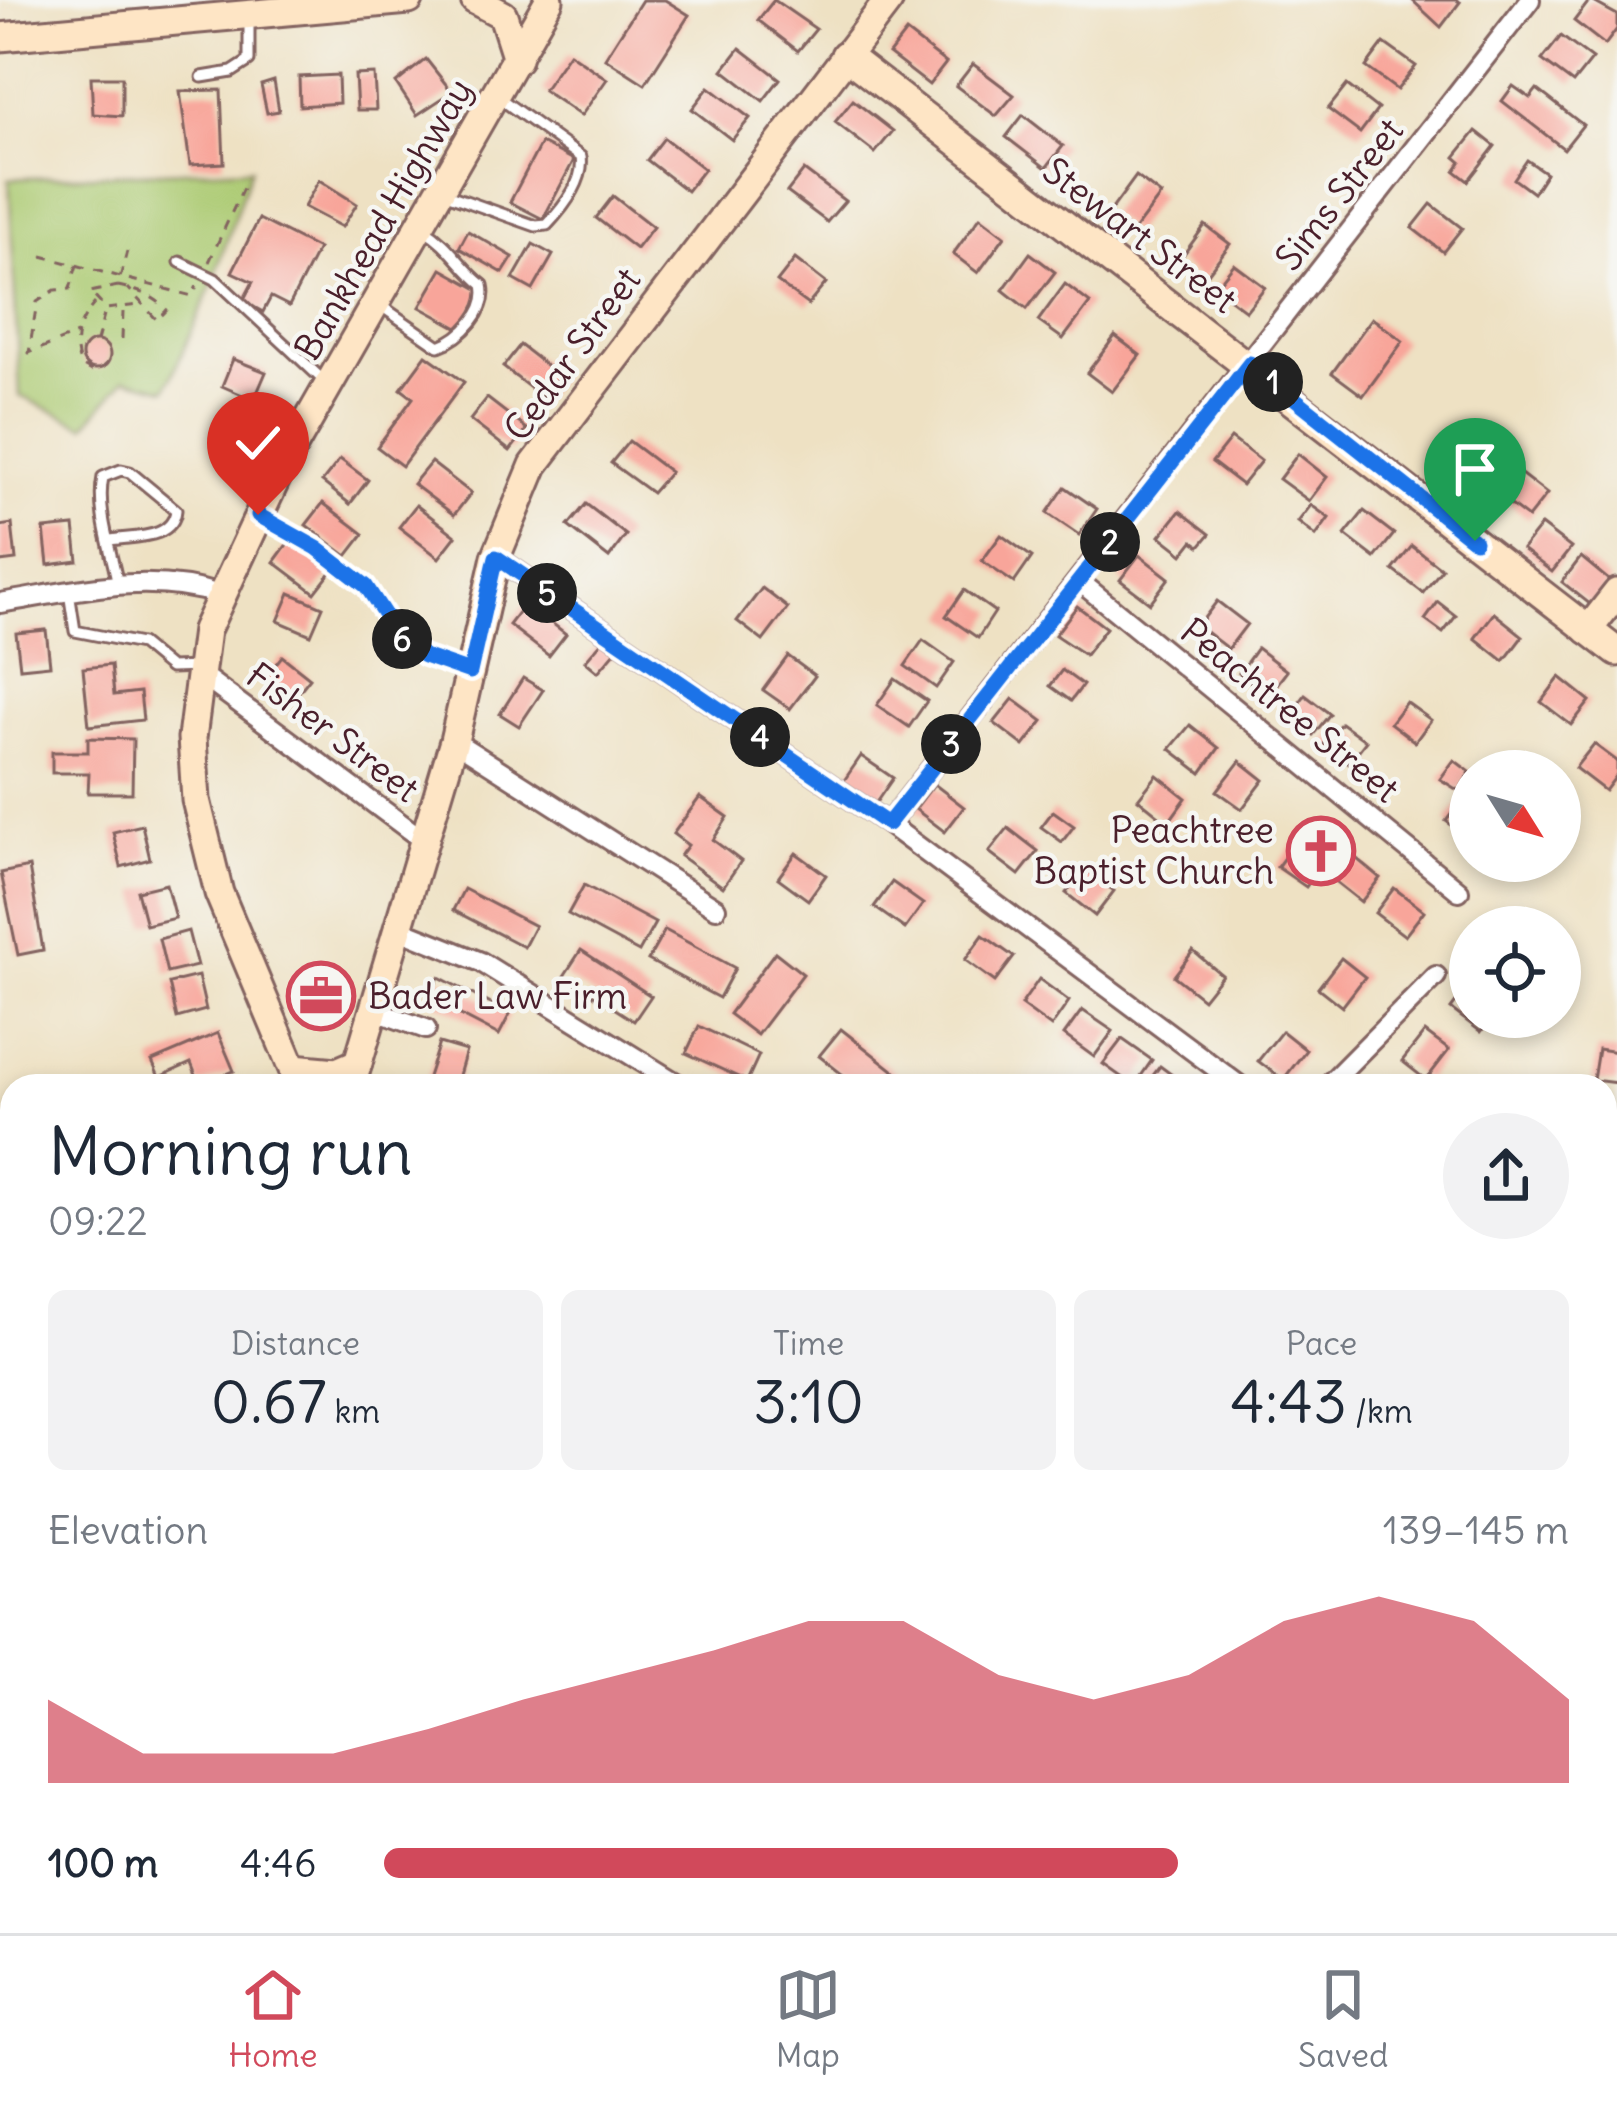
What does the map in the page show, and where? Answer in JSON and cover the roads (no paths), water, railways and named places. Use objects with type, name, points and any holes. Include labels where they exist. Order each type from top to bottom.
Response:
[{"type":"street","points":[[0,37],[254,10],[409,0]]},
{"type":"street","points":[[475,0],[491,4],[503,15],[517,59]]},
{"type":"street","name":"Bankhead Highway","points":[[295,1074],[219,892],[196,800],[192,738],[201,670],[220,595],[258,515],[549,0]]},
{"type":"street","name":"Cedar Street","points":[[355,1074],[427,843],[496,557],[534,465],[889,0]]},
{"type":"street","name":"Sims Street","points":[[888,824],[1530,0]]},
{"type":"street","name":"Stewart Street","points":[[844,56],[1250,363],[1617,652]]},
{"type":"street","points":[[496,557],[888,824],[1224,1074]]},
{"type":"street","name":"Peachtree Street","points":[[1079,581],[1459,891]]},
{"type":"street","points":[[0,602],[118,585],[186,584],[220,595]]},
{"type":"street","points":[[1588,630],[1617,593]]},
{"type":"street","name":"Fisher Street","points":[[201,670],[427,843]]},
{"type":"street","points":[[454,741],[716,908]]},
{"type":"street","points":[[399,929],[481,962],[662,1074]]},
{"type":"street","points":[[1339,1074],[1436,976]]},
{"type":"street","points":[[373,1010],[426,1029]]},
{"type":"lane","points":[[202,76],[232,72],[249,61],[254,10]]},
{"type":"lane","points":[[440,192],[506,218],[547,225],[578,181],[581,157],[496,96]]},
{"type":"lane","points":[[377,303],[397,315],[401,325],[440,346],[455,340],[484,300],[482,285],[459,267],[443,241],[420,227]]},
{"type":"lane","points":[[180,262],[215,278],[329,385]]},
{"type":"lane","points":[[110,540],[162,532],[172,526],[176,510],[130,472],[110,472],[101,488],[110,540],[118,585]]},
{"type":"lane","points":[[258,515],[317,548],[366,586],[400,638],[424,656],[470,672]]},
{"type":"lane","points":[[69,592],[76,631],[141,644],[170,668],[201,670]]},
{"type":"place","name":"Peachtree Baptist Church","points":[[1321,851]]},
{"type":"place","name":"Bader Law Firm","points":[[321,996]]}]
